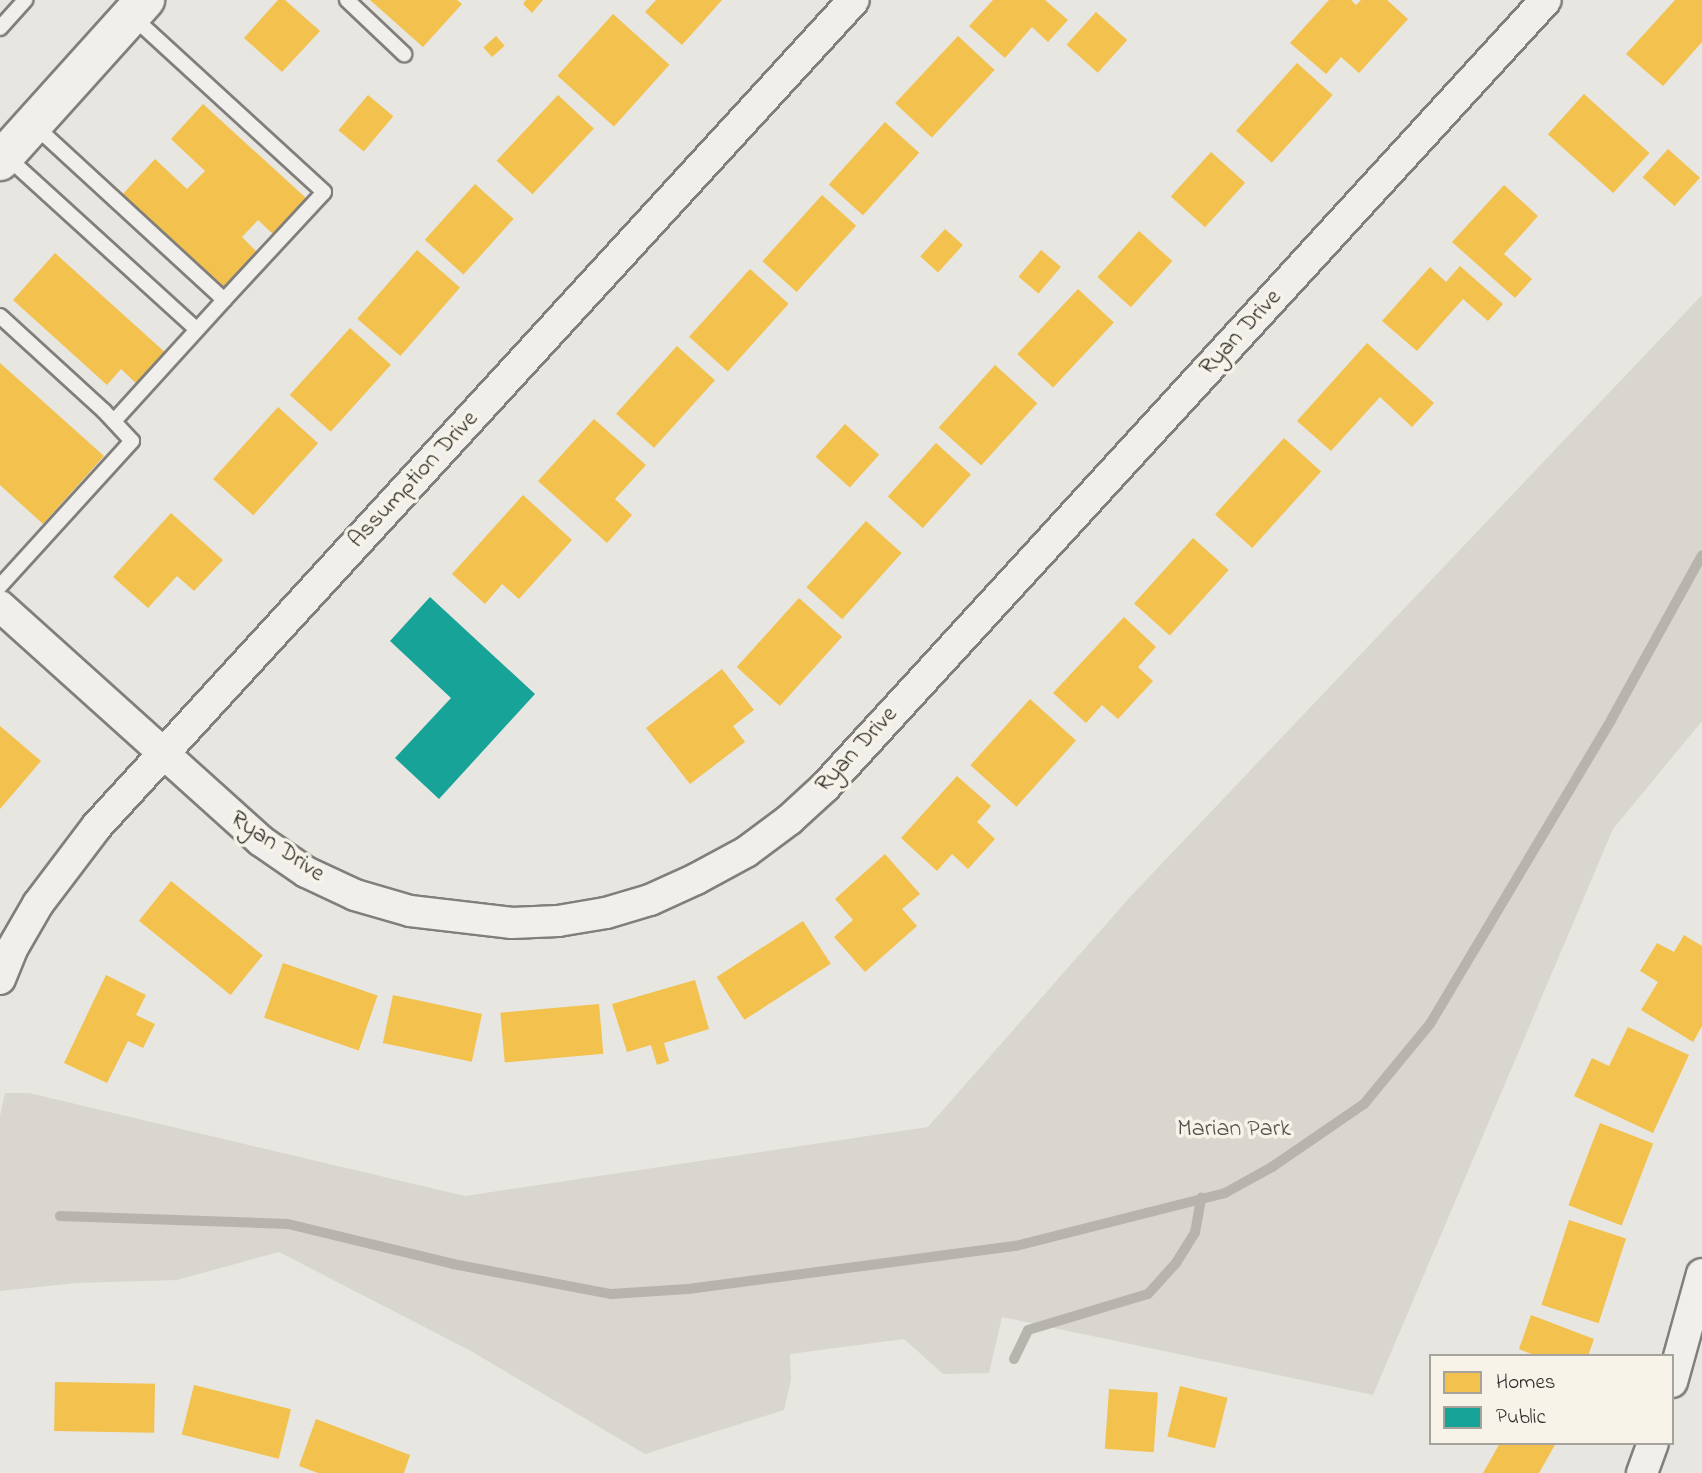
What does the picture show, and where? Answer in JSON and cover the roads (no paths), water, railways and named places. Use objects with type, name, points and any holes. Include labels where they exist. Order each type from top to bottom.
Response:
[{"type":"main road","points":[[3,158],[130,5]]},
{"type":"street","name":"Assumption Drive","points":[[0,979],[12,949],[66,865],[162,754],[854,0]]},
{"type":"street","name":"Ryan Drive","points":[[0,606],[261,841],[306,872],[355,895],[410,911],[512,923],[558,921],[606,913],[650,900],[746,852],[789,820],[825,787],[1546,0]]},
{"type":"street","points":[[1674,1375],[1702,1274]]},
{"type":"street","points":[[1642,1473],[1652,1445]]},
{"type":"lane","points":[[0,28],[25,0]]},
{"type":"lane","points":[[347,0],[404,54]]},
{"type":"lane","points":[[114,421],[324,191],[130,5]]},
{"type":"lane","points":[[33,124],[224,300]]},
{"type":"lane","points":[[3,158],[197,330]]},
{"type":"lane","points":[[0,316],[114,421],[132,442],[0,586]]},
{"type":"waterway","points":[[60,1216],[288,1224],[453,1264],[611,1294],[688,1289],[1016,1246],[1225,1193],[1272,1167],[1364,1104],[1430,1024],[1611,720],[1702,555]]},
{"type":"waterway","points":[[1014,1359],[1028,1330],[1148,1294],[1176,1263],[1195,1233],[1201,1198]]},
{"type":"park label","name":"Marian Park","points":[[1234,1130]]}]
